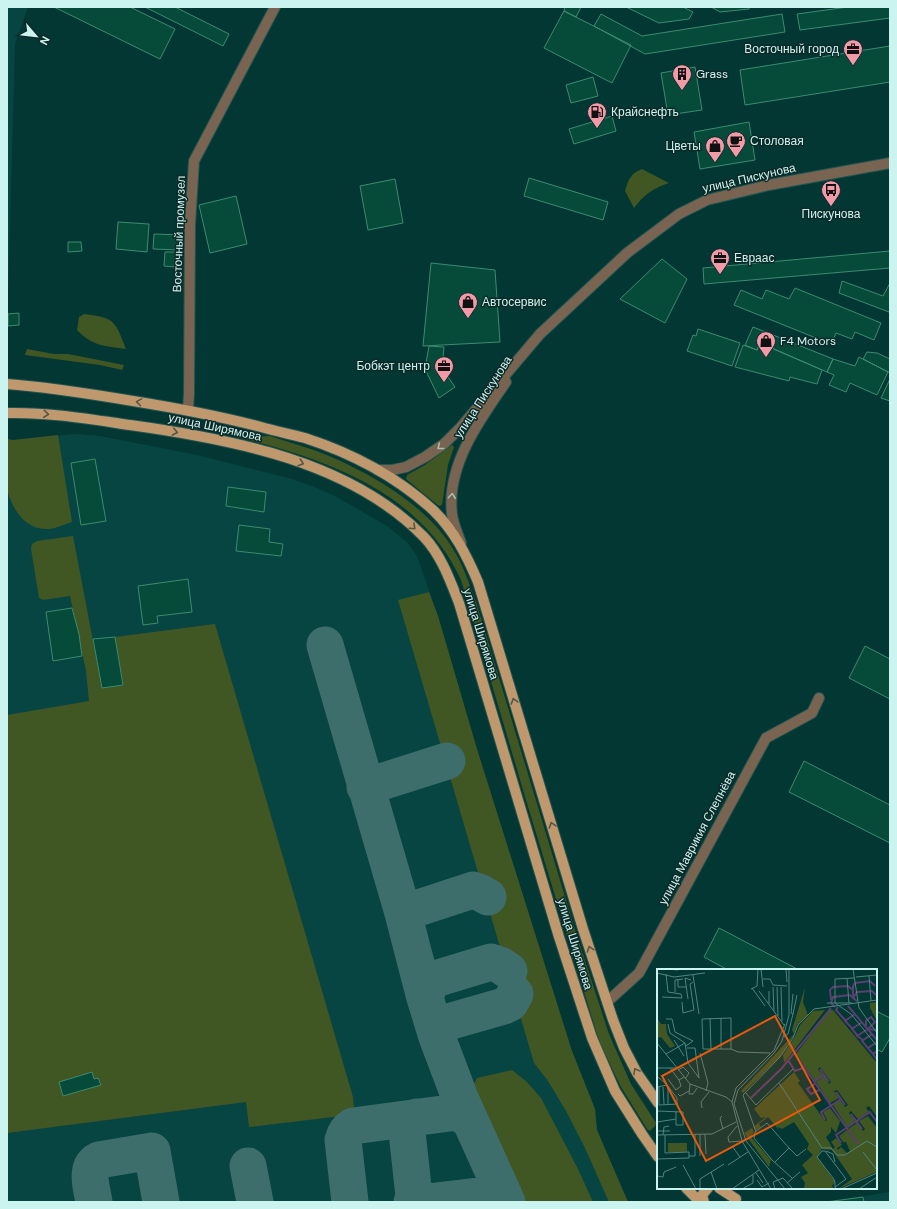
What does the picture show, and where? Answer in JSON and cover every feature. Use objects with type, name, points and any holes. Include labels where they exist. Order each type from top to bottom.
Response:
[{"type":"main road","name":"улица Ширямова","points":[[7,384],[49,387],[188,410],[305,438],[332,448],[378,470],[413,493],[434,511],[462,547],[478,582],[607,1002],[624,1048],[637,1073],[657,1102]]},
{"type":"main road","name":"улица Ширямова","points":[[7,412],[43,414],[137,426],[222,441],[267,452],[310,466],[375,498],[403,518],[425,538],[449,577],[459,603],[559,937],[592,1038],[615,1091],[657,1156]]},
{"type":"main road","points":[[642,1134],[652,1142],[657,1142]]},
{"type":"main road","points":[[687,1189],[700,1202]]},
{"type":"main road","points":[[704,1202],[702,1195],[707,1189]]},
{"type":"main road","points":[[720,1189],[737,1201]]},
{"type":"main road","points":[[727,1189],[737,1201]]},
{"type":"street","name":"Восточный промузел","points":[[188,410],[190,225],[194,161],[275,7]]},
{"type":"street","name":"улица Пискунова","points":[[378,470],[392,470],[406,467],[425,458],[444,444],[461,427],[540,334],[627,253],[679,214],[707,200],[769,185],[890,163]]},
{"type":"street","name":"улица Пискунова","points":[[462,547],[452,515],[452,500],[454,482],[464,450],[484,414],[540,334]]},
{"type":"street","name":"улица Маврикия Слепнёва","points":[[607,1002],[640,973],[766,738],[812,713],[819,698]]},
{"type":"shaded area","points":[[7,7],[28,7],[15,44],[7,336]]},
{"type":"shaded area","points":[[75,434],[100,436],[197,455],[292,479],[335,496],[387,526],[407,542],[417,556],[438,616],[477,749],[572,1051],[595,1109],[597,1130],[628,1202],[7,1202],[7,439],[13,440]]},
{"type":"shaded area","points":[[890,1192],[890,1202],[826,1202]]},
{"type":"green space","points":[[642,169],[669,183],[649,192],[634,208],[625,191],[630,177]]},
{"type":"green space","points":[[84,314],[103,317],[113,322],[126,349],[99,344],[88,339],[77,330],[79,317]]},
{"type":"green space","points":[[27,349],[54,354],[68,354],[124,365],[122,370],[100,365],[25,355]]},
{"type":"green space","points":[[58,435],[72,522],[54,528],[40,528],[26,522],[21,517],[16,511],[9,497],[7,489],[7,439],[13,440]]},
{"type":"green space","points":[[270,436],[314,450],[333,458],[372,477],[391,489],[410,502],[427,517],[441,532],[457,556],[477,605],[576,933],[609,1034],[631,1084],[656,1123],[650,1131],[647,1129],[621,1087],[599,1041],[459,575],[439,543],[417,519],[391,499],[363,481],[301,455],[237,437]]},
{"type":"green space","points":[[452,445],[454,447],[448,465],[442,505],[439,506],[406,479],[407,475],[425,465]]},
{"type":"green space","points":[[73,536],[102,688],[123,685],[115,637],[215,624],[353,1097],[354,1109],[350,1115],[249,1127],[246,1102],[7,1133],[7,715],[89,701],[86,671],[70,596],[43,600],[39,598],[31,549],[32,544],[37,541]]},
{"type":"green space","points":[[429,592],[438,616],[477,749],[572,1051],[595,1109],[597,1130],[628,1202],[609,1202],[585,1148],[566,1111],[548,1081],[534,1063],[398,600]]},
{"type":"green space","points":[[512,1070],[527,1082],[541,1098],[578,1169],[593,1202],[522,1202],[471,1090],[477,1078]]},
{"type":"building","points":[[54,7],[130,7],[175,29],[160,59]]},
{"type":"building","points":[[145,7],[175,7],[229,34],[223,46]]},
{"type":"building","points":[[565,7],[581,7],[576,17],[564,11]]},
{"type":"building","points":[[626,7],[683,7],[693,12],[689,19],[659,23]]},
{"type":"building","points":[[711,7],[749,7],[749,9],[720,12]]},
{"type":"building","points":[[848,7],[890,7],[890,18],[800,30],[797,14]]},
{"type":"building","points":[[564,11],[631,45],[612,83],[544,48]]},
{"type":"building","points":[[601,14],[642,36],[782,14],[785,32],[645,54],[594,26]]},
{"type":"building","points":[[890,46],[890,82],[745,105],[740,70]]},
{"type":"building","name":"Grass","points":[[695,67],[702,110],[668,115],[661,73]]},
{"type":"building","points":[[593,77],[598,96],[571,103],[566,85]]},
{"type":"building","points":[[612,116],[616,131],[574,144],[569,129]]},
{"type":"building","points":[[749,122],[755,160],[700,169],[694,132]]},
{"type":"building","points":[[529,178],[608,202],[603,220],[524,196]]},
{"type":"building","points":[[395,179],[403,223],[368,230],[360,186]]},
{"type":"building","points":[[236,196],[247,244],[210,253],[199,205]]},
{"type":"building","points":[[118,222],[149,224],[147,252],[116,249]]},
{"type":"building","points":[[154,234],[182,235],[181,250],[153,249]]},
{"type":"building","points":[[68,242],[81,242],[82,251],[68,252]]},
{"type":"building","points":[[890,251],[890,268],[704,284],[703,268]]},
{"type":"building","points":[[165,252],[177,252],[176,267],[164,266]]},
{"type":"building","points":[[662,259],[687,279],[665,323],[620,299]]},
{"type":"building","points":[[431,263],[495,270],[500,342],[423,346]]},
{"type":"building","points":[[842,281],[883,296],[890,283],[889,312],[839,293]]},
{"type":"building","points":[[795,288],[881,323],[874,340],[855,332],[852,339],[836,333],[831,344],[734,305],[741,290],[762,299],[766,290],[789,299]]},
{"type":"building","points":[[19,313],[19,325],[8,326],[8,314]]},
{"type":"building","points":[[753,327],[833,359],[827,372],[760,343],[757,350],[745,345]]},
{"type":"building","points":[[698,329],[740,343],[732,366],[687,351],[693,335],[696,336]]},
{"type":"building","name":"F4 Motors","points":[[760,343],[822,370],[817,384],[790,377],[789,381],[735,367],[743,345],[757,350]]},
{"type":"building","points":[[429,346],[444,347],[442,368],[455,387],[439,398],[425,369]]},
{"type":"building","points":[[867,352],[877,353],[890,359],[890,373],[863,359]]},
{"type":"building","points":[[859,357],[888,372],[877,395],[850,383],[846,392],[829,385],[834,375],[827,372],[833,359],[855,366]]},
{"type":"building","points":[[890,379],[890,401],[881,398]]},
{"type":"building","points":[[95,459],[106,521],[81,525],[71,463]]},
{"type":"building","points":[[228,487],[266,492],[264,512],[226,506]]},
{"type":"building","points":[[239,525],[270,529],[269,542],[283,544],[281,556],[236,551]]},
{"type":"building","points":[[188,579],[192,612],[157,616],[158,623],[143,625],[138,586]]},
{"type":"building","points":[[72,608],[79,634],[82,656],[53,661],[46,612]]},
{"type":"building","points":[[115,637],[123,685],[102,688],[93,639]]},
{"type":"building","points":[[865,646],[890,659],[890,699],[849,678]]},
{"type":"building","points":[[804,761],[890,805],[890,843],[789,792]]},
{"type":"building","points":[[719,928],[797,969],[726,969],[704,957]]},
{"type":"building","points":[[877,1012],[890,1018],[890,1038],[882,1052],[877,1050]]},
{"type":"building","points":[[92,1072],[94,1079],[98,1078],[101,1085],[63,1096],[59,1082]]},
{"type":"building","points":[[863,1197],[864,1202],[826,1202]]},
{"type":"taxiway","points":[[325,645],[403,913],[425,998],[437,1037],[460,1098],[507,1202]]},
{"type":"taxiway","points":[[365,787],[447,761]]},
{"type":"taxiway","points":[[403,913],[473,890],[488,897]]},
{"type":"taxiway","points":[[425,998],[429,986],[435,979],[491,962],[500,965],[509,971]]},
{"type":"taxiway","points":[[437,1037],[441,1029],[448,1022],[504,1006],[510,1003],[515,994]]},
{"type":"taxiway","points":[[350,1202],[343,1140],[346,1132],[353,1126],[457,1112],[470,1120]]},
{"type":"taxiway","points":[[412,1202],[414,1196],[407,1128],[417,1117]]},
{"type":"taxiway","points":[[94,1202],[90,1179],[90,1173],[94,1163],[99,1160],[152,1151],[161,1202]]},
{"type":"taxiway","points":[[248,1166],[255,1202]]},
{"type":"taxiway","points":[[427,1202],[495,1194],[502,1196],[506,1201]]},
{"type":"place","name":"Восточный город","points":[[853,66]]},
{"type":"place","name":"Grass","points":[[682,91]]},
{"type":"place","name":"Крайснефть","points":[[597,129]]},
{"type":"place","name":"Столовая","points":[[736,158]]},
{"type":"place","name":"Цветы","points":[[715,163]]},
{"type":"place","name":"Пискунова","points":[[831,207]]},
{"type":"place","name":"Евраас","points":[[720,275]]},
{"type":"place","name":"Автосервис","points":[[468,319]]},
{"type":"place","name":"F4 Motors","points":[[766,358]]},
{"type":"place","name":"Бобкэт центр","points":[[444,383]]}]
